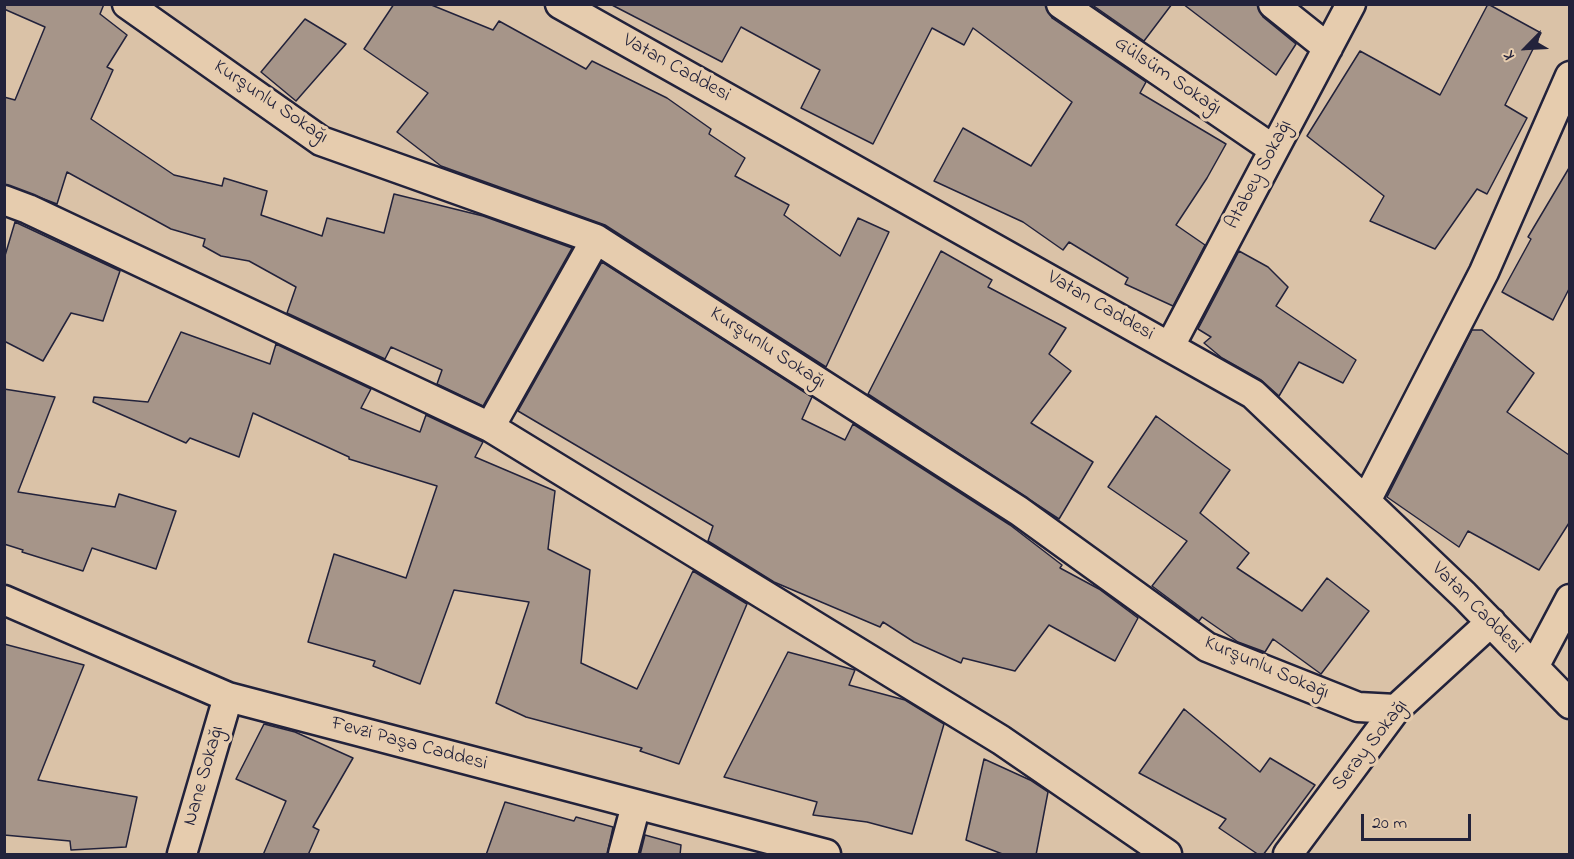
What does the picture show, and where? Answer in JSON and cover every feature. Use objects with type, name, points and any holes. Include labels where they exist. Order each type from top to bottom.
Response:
[{"type":"street","name":"Kurşunlu Sokağı","points":[[127,4],[321,141],[596,239],[1019,511],[1207,647],[1358,707],[1396,709]]},
{"type":"street","name":"Vatan Caddesi","points":[[560,4],[1253,394],[1491,622],[1569,704]]},
{"type":"street","name":"Gülsüm Sokağı","points":[[1061,4],[1273,149]]},
{"type":"street","points":[[1273,4],[1328,48]]},
{"type":"street","name":"Atabey Sokağı","points":[[1170,346],[1351,4]]},
{"type":"street","points":[[1365,501],[1484,272],[1569,76]]},
{"type":"street","points":[[4,200],[28,209],[490,427],[1001,741],[1167,855]]},
{"type":"street","points":[[490,427],[596,239]]},
{"type":"street","points":[[1534,667],[1569,599]]},
{"type":"street","name":"Fevzi Paşa Caddesi","points":[[4,600],[228,697],[826,855]]},
{"type":"street","name":"Seray Sokağı","points":[[1288,855],[1396,709],[1491,622]]},
{"type":"street","name":"Nane Sokağı","points":[[182,855],[228,697]]},
{"type":"street","points":[[623,855],[636,805]]},
{"type":"building","points":[[4,4],[104,4],[100,14],[127,35],[107,67],[113,70],[91,119],[174,175],[222,186],[224,178],[267,191],[261,215],[322,236],[327,218],[384,233],[394,194],[483,216],[572,248],[483,406],[437,384],[442,370],[391,347],[385,359],[287,313],[296,287],[249,261],[221,256],[203,246],[205,239],[171,229],[67,172],[57,204],[4,184],[4,97],[15,100],[45,27],[4,9]]},
{"type":"building","points":[[394,4],[429,4],[493,30],[499,21],[586,69],[592,61],[667,98],[711,129],[709,134],[745,158],[735,176],[789,205],[784,215],[840,256],[858,218],[889,232],[826,367],[605,225],[441,166],[397,132],[428,93],[364,49]]},
{"type":"building","points":[[610,4],[1045,4],[1052,18],[1146,82],[1140,93],[1226,144],[1176,225],[1205,245],[1173,306],[1125,284],[1128,278],[1069,242],[1063,250],[1023,222],[934,181],[963,128],[1031,166],[1072,102],[973,28],[964,45],[932,28],[873,144],[801,108],[820,70],[741,27],[722,62]]},
{"type":"building","points":[[1091,4],[1172,4],[1144,41]]},
{"type":"building","points":[[1183,4],[1257,4],[1263,17],[1296,44],[1276,75]]},
{"type":"building","points":[[1488,4],[1541,33],[1505,105],[1527,118],[1487,194],[1477,189],[1435,249],[1370,221],[1384,196],[1307,136],[1360,51],[1440,95]]},
{"type":"building","points":[[305,19],[346,44],[296,101],[261,72]]},
{"type":"building","points":[[1569,168],[1569,289],[1553,320],[1502,292],[1531,239],[1528,237]]},
{"type":"building","points":[[15,222],[120,271],[103,321],[71,313],[43,361],[4,341],[4,259]]},
{"type":"building","points":[[941,251],[992,280],[988,287],[1066,328],[1049,354],[1071,371],[1031,423],[1093,462],[1059,519],[868,394]]},
{"type":"building","points":[[1239,251],[1268,267],[1288,287],[1276,306],[1356,360],[1343,383],[1299,362],[1279,396],[1261,380],[1222,358],[1204,343],[1211,337],[1198,329]]},
{"type":"building","points":[[602,262],[812,397],[802,419],[845,440],[853,424],[1010,525],[1062,565],[1060,568],[1099,589],[1138,618],[1115,661],[1049,625],[1015,671],[963,658],[961,663],[914,642],[883,622],[880,627],[774,582],[708,541],[713,526],[518,411]]},
{"type":"building","points":[[1472,330],[1482,330],[1534,373],[1507,412],[1569,455],[1569,523],[1539,570],[1468,531],[1459,547],[1387,497]]},
{"type":"building","points":[[181,332],[270,364],[276,344],[371,389],[361,408],[420,432],[426,415],[483,442],[475,457],[555,491],[548,549],[590,570],[581,663],[637,689],[693,571],[747,604],[679,764],[640,751],[642,748],[526,717],[496,703],[529,602],[454,590],[420,684],[373,666],[375,661],[308,642],[334,554],[406,578],[437,486],[349,459],[349,457],[253,413],[239,457],[190,438],[186,443],[93,402],[94,397],[148,402]]},
{"type":"building","points":[[4,389],[55,397],[18,492],[115,507],[119,494],[176,511],[156,569],[92,548],[83,571],[4,544]]},
{"type":"building","points":[[1156,416],[1230,470],[1200,513],[1249,553],[1237,568],[1302,611],[1327,578],[1369,611],[1321,674],[1273,639],[1265,652],[1238,642],[1202,617],[1199,621],[1152,586],[1187,541],[1108,487]]},
{"type":"building","points":[[4,644],[84,665],[38,780],[137,797],[126,847],[71,850],[70,841],[4,835]]},
{"type":"building","points":[[788,652],[855,670],[849,685],[905,700],[944,724],[912,834],[867,822],[813,815],[817,802],[724,777]]},
{"type":"building","points":[[1184,709],[1260,772],[1270,758],[1315,785],[1263,855],[1259,855],[1219,828],[1226,819],[1139,773]]},
{"type":"building","points":[[264,724],[295,732],[353,758],[313,827],[319,830],[308,855],[263,855],[286,801],[236,779]]},
{"type":"building","points":[[984,759],[1030,780],[1048,792],[1036,855],[1005,855],[966,840]]},
{"type":"building","points":[[505,802],[574,821],[576,817],[613,827],[607,855],[486,855]]},
{"type":"building","points":[[645,835],[681,845],[680,855],[640,855]]}]
